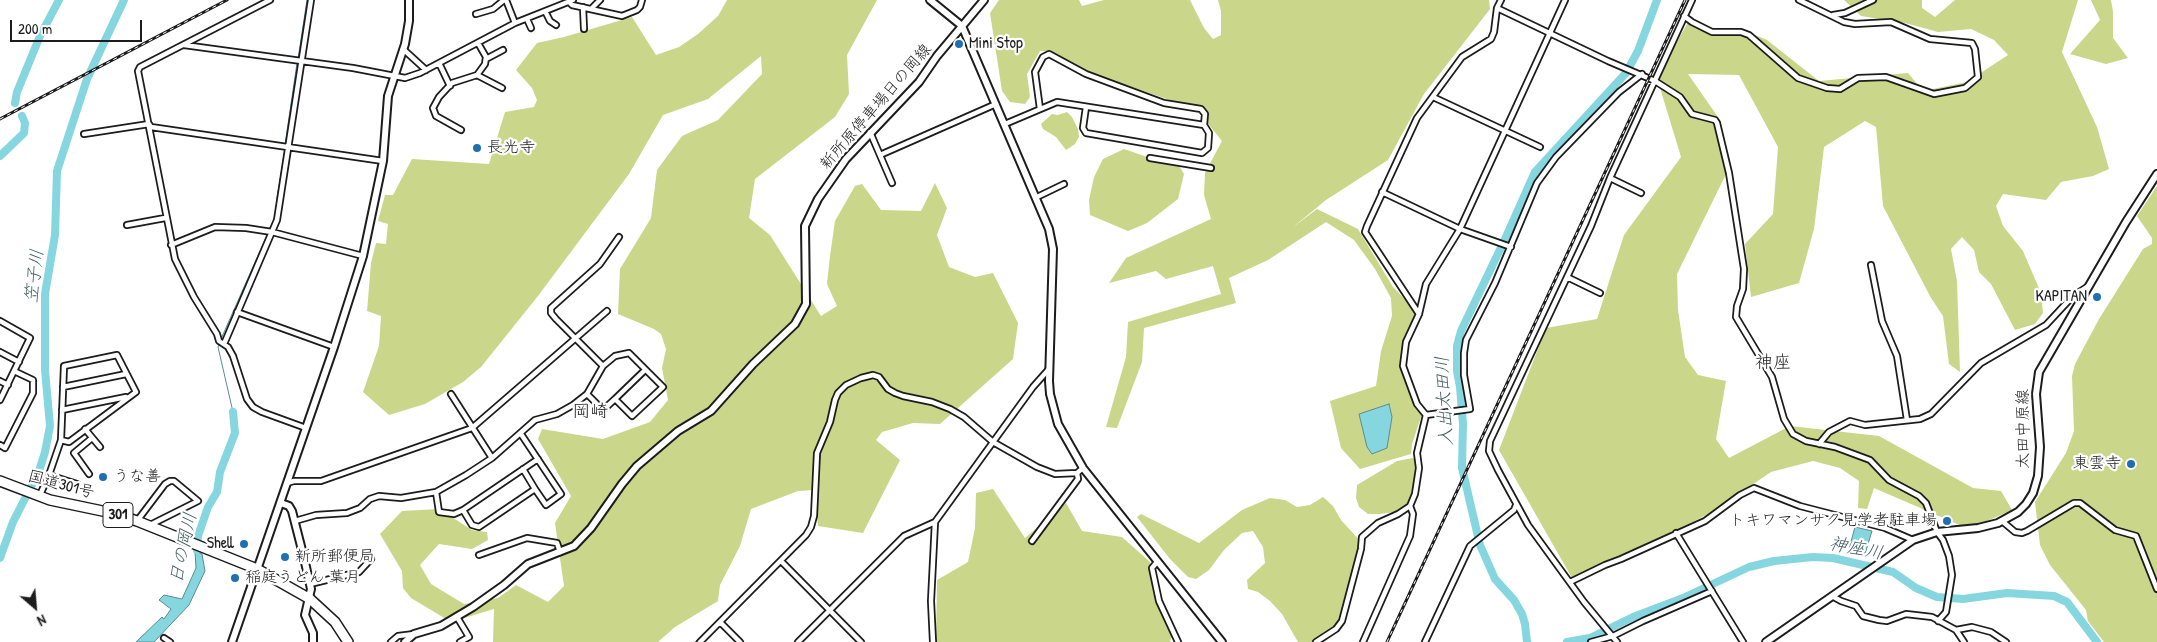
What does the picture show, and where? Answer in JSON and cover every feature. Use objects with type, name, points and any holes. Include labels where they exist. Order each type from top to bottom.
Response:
[{"type":"highway","name":"国道301号","points":[[0,481],[37,496],[112,513],[137,521],[257,569],[310,599],[335,622],[348,642]]},
{"type":"main road","points":[[232,642],[334,347],[363,256],[383,161],[388,96],[403,49],[409,21],[409,0]]},
{"type":"main road","points":[[930,0],[962,26],[1050,229],[1053,249],[1050,394],[1058,424],[1074,456],[1083,468],[1222,642]]},
{"type":"main road","name":"新所原停車場日の岡線","points":[[405,642],[414,634],[441,626],[457,616],[504,585],[528,564],[574,546],[591,528],[637,466],[678,431],[711,411],[800,316],[806,304],[806,226],[812,208],[831,180],[870,132],[919,82],[984,0]]},
{"type":"main road","name":"太田中原線","points":[[1766,642],[1913,540],[1937,532],[1978,528],[2002,521],[2018,512],[2033,493],[2038,476],[2036,394],[2039,372],[2087,287],[2157,174]]},
{"type":"main road","points":[[281,502],[289,506],[295,521],[310,584],[310,599],[305,615],[314,633],[313,642]]},
{"type":"street","points":[[270,0],[140,67],[138,71],[165,218],[175,259],[194,297],[222,343],[228,347],[233,356],[247,399],[253,407],[306,428]]},
{"type":"street","points":[[222,343],[277,220],[290,148],[301,62],[312,0]]},
{"type":"street","points":[[476,14],[479,11],[493,9],[505,0],[515,23]]},
{"type":"street","points":[[592,8],[600,0]]},
{"type":"street","points":[[183,45],[405,78],[426,70],[515,23],[571,1],[572,5],[622,16],[637,10],[642,0]]},
{"type":"street","points":[[1419,314],[1365,232],[1416,118],[1462,57],[1491,38],[1494,32],[1497,8],[1501,0]]},
{"type":"street","points":[[1426,415],[1417,404],[1403,366],[1406,342],[1419,314],[1426,284],[1460,228],[1565,0]]},
{"type":"street","points":[[1617,642],[1528,525],[1489,451],[1490,441],[1591,226],[1610,178],[1692,0]]},
{"type":"street","points":[[1684,16],[1712,32],[1741,32],[1749,35],[1798,78],[1827,88],[1840,89],[1858,78],[1886,77],[1934,94],[1965,88],[1978,77],[1978,66],[1972,43],[1930,39],[1891,22],[1855,24],[1844,22],[1799,0]]},
{"type":"street","points":[[1831,15],[1844,13],[1873,0]]},
{"type":"street","points":[[583,7],[584,29]]},
{"type":"street","points":[[1497,8],[1608,61],[1642,74],[1680,97],[1692,114],[1715,120],[1718,123],[1729,173],[1744,269],[1743,289],[1737,306],[1736,317],[1772,377],[1784,419],[1793,434],[1806,441],[1859,454],[1870,460],[1889,480],[1919,496],[1929,508],[1937,532],[1943,540],[1949,556],[1952,575],[1946,612],[1938,621]]},
{"type":"street","points":[[545,11],[550,21],[556,25]]},
{"type":"street","points":[[527,19],[532,28]]},
{"type":"street","points":[[462,130],[434,115],[433,108],[435,102],[450,86],[464,78],[476,75],[485,64],[486,59],[478,42]]},
{"type":"street","points":[[403,49],[426,70]]},
{"type":"street","points":[[486,59],[503,50]]},
{"type":"street","points":[[1040,109],[1035,72],[1043,57],[1049,54],[1086,74],[1154,100],[1202,109],[1204,125],[1209,133],[1208,148],[1202,153],[1086,133],[1082,128],[1086,107]]},
{"type":"street","points":[[439,63],[450,86]]},
{"type":"street","points":[[1426,415],[1470,409],[1464,375],[1466,340],[1511,247],[1537,183],[1556,157],[1619,92],[1642,74]]},
{"type":"street","points":[[476,75],[502,88]]},
{"type":"street","points":[[1433,97],[1540,147]]},
{"type":"street","points":[[1005,124],[1057,102],[1204,125]]},
{"type":"street","points":[[880,155],[996,104]]},
{"type":"street","points":[[84,134],[149,124],[151,127],[383,161]]},
{"type":"street","points":[[870,132],[892,183]]},
{"type":"street","points":[[1150,158],[1211,168]]},
{"type":"street","points":[[1610,178],[1641,193]]},
{"type":"street","points":[[1037,197],[1064,184]]},
{"type":"street","points":[[1382,192],[1460,228],[1511,247]]},
{"type":"street","points":[[127,225],[165,218]]},
{"type":"street","points":[[171,245],[215,227],[246,228],[272,232],[363,256]]},
{"type":"street","points":[[603,366],[556,319],[551,308],[600,264],[619,237]]},
{"type":"street","points":[[1872,265],[1882,322],[1897,356],[1907,420]]},
{"type":"street","points":[[1567,277],[1600,293]]},
{"type":"street","points":[[1819,444],[1829,432],[1850,421],[1865,425],[1920,418],[1934,411],[1981,363],[2046,325],[2074,296],[2087,287]]},
{"type":"street","points":[[287,483],[294,481],[321,481],[472,428],[607,311]]},
{"type":"street","points":[[237,312],[334,347]]},
{"type":"street","points":[[0,321],[30,338],[0,400]]},
{"type":"street","points":[[0,352],[19,362]]},
{"type":"street","points":[[295,521],[316,516],[347,513],[360,508],[370,499],[379,496],[401,498],[436,492],[492,458],[535,420],[556,414],[587,394],[603,366],[615,356],[629,353],[663,387],[632,416],[615,399]]},
{"type":"street","points":[[37,496],[49,475],[61,440],[64,366],[117,355],[136,392],[69,442],[61,440]]},
{"type":"street","points":[[798,642],[904,536],[935,522],[1033,387],[1050,368]]},
{"type":"street","points":[[587,394],[603,410],[645,370]]},
{"type":"street","points":[[0,445],[5,448],[33,393],[33,380],[14,371]]},
{"type":"street","points":[[63,387],[126,374]]},
{"type":"street","points":[[700,642],[781,561],[806,535],[811,527],[814,516],[817,453],[830,422],[838,393],[846,385],[861,378],[873,375],[878,376],[895,393],[932,402],[950,409],[964,417],[993,442],[1022,460],[1055,474],[1077,473],[1083,468]]},
{"type":"street","points":[[0,381],[8,385]]},
{"type":"street","points":[[451,394],[492,458]]},
{"type":"street","points":[[62,410],[129,396]]},
{"type":"street","points":[[1316,642],[1336,629],[1342,621],[1361,549],[1362,537],[1378,523],[1410,506],[1415,494],[1419,468],[1417,453],[1426,415]]},
{"type":"street","points":[[86,429],[100,447]]},
{"type":"street","points":[[521,434],[561,494],[546,505],[523,470]]},
{"type":"street","points":[[90,474],[74,453],[92,438]]},
{"type":"street","points":[[436,492],[440,512],[454,514],[463,510],[538,459]]},
{"type":"street","points":[[1032,541],[1078,479],[1077,473]]},
{"type":"street","points":[[49,475],[77,484]]},
{"type":"street","points":[[137,521],[165,484],[170,481],[174,481],[198,501],[148,526]]},
{"type":"street","points":[[1570,582],[1605,564],[1621,560],[1705,521],[1754,488],[1800,506],[1884,528],[1913,540]]},
{"type":"street","points":[[463,510],[472,525],[479,527],[535,489]]},
{"type":"street","points":[[2002,521],[2015,532],[2028,531],[2074,503],[2080,503],[2115,530],[2136,536],[2157,589]]},
{"type":"street","points":[[1425,642],[1470,546],[1514,510],[1516,505]]},
{"type":"street","points":[[1363,642],[1410,536],[1413,514],[1410,506]]},
{"type":"street","points":[[933,642],[931,601],[935,522]]},
{"type":"street","points":[[1676,533],[1743,642]]},
{"type":"street","points":[[478,554],[527,538],[557,543],[560,552]]},
{"type":"street","points":[[310,584],[359,572],[371,559]]},
{"type":"street","points":[[781,561],[861,642]]},
{"type":"street","points":[[1157,562],[1152,568],[1159,601],[1178,642]]},
{"type":"street","points":[[1591,642],[1613,636],[1712,591]]},
{"type":"street","points":[[1832,596],[1841,602],[1856,606],[1863,616],[1879,620],[1887,621],[1906,614],[1932,617],[1956,630],[1964,642]]},
{"type":"street","points":[[457,616],[469,637],[460,642]]},
{"type":"street","points":[[721,623],[740,642]]},
{"type":"street","points":[[1956,630],[1972,627],[1986,630],[2006,642]]},
{"type":"street","points":[[391,642],[398,636],[414,634]]},
{"type":"street","points":[[164,638],[170,642]]},
{"type":"green space","points":[[727,0],[877,0],[847,55],[849,94],[835,117],[755,179],[749,218],[770,235],[821,316],[837,306],[827,284],[835,221],[855,186],[862,184],[881,210],[921,211],[935,183],[947,208],[937,235],[949,267],[975,277],[993,273],[1018,323],[1013,359],[940,424],[913,423],[882,432],[876,440],[900,460],[863,533],[818,526],[814,490],[798,491],[751,509],[740,546],[720,585],[718,601],[675,627],[658,642],[493,642],[494,609],[451,622],[411,598],[403,588],[402,571],[380,534],[402,511],[439,509],[472,530],[487,532],[488,540],[472,549],[439,544],[420,565],[431,584],[464,604],[498,598],[516,585],[548,602],[564,586],[555,523],[571,496],[538,439],[542,429],[603,439],[650,422],[668,400],[662,368],[666,349],[661,334],[654,329],[618,314],[620,269],[651,218],[657,170],[682,136],[718,120],[762,74],[761,56],[708,99],[663,115],[629,174],[538,296],[481,367],[463,382],[425,404],[389,415],[363,392],[379,346],[381,316],[367,311],[371,263],[376,243],[386,244],[388,224],[378,221],[385,195],[393,195],[412,159],[489,164],[505,112],[534,107],[537,100],[532,88],[516,70],[537,43],[632,17],[656,55],[679,47],[698,34],[718,16]]},
{"type":"green space","points":[[999,0],[1079,0],[1082,6],[1104,0],[1190,0],[1204,28],[1213,39],[1221,35],[1221,11],[1218,0],[1489,0],[1490,9],[1424,94],[1388,160],[1326,200],[1292,228],[1317,209],[1358,229],[1393,287],[1416,311],[1403,350],[1403,366],[1416,409],[1422,414],[1412,444],[1411,454],[1360,469],[1341,448],[1330,401],[1376,386],[1381,351],[1392,316],[1391,298],[1375,269],[1354,240],[1326,222],[1268,260],[1229,278],[1236,303],[1144,328],[1142,362],[1117,428],[1106,427],[1126,357],[1128,322],[1221,294],[1213,266],[1166,279],[1156,271],[1109,283],[1126,258],[1211,219],[1204,195],[1205,173],[1222,141],[1196,109],[1044,57],[1046,51],[1040,51],[1027,74],[1030,97],[1025,104],[1010,102],[1002,91],[990,13]]},
{"type":"green space","points":[[1844,0],[1922,0],[1922,8],[1935,17],[1955,0],[2078,0],[2062,52],[2097,127],[2109,169],[2093,176],[2061,182],[2046,200],[2003,194],[1996,206],[2003,226],[2023,251],[2041,293],[2043,313],[2035,324],[2015,330],[1991,284],[1979,272],[1974,250],[1962,237],[1951,249],[1957,281],[1960,372],[1949,364],[1943,316],[1931,298],[1883,206],[1876,127],[1865,121],[1824,147],[1814,229],[1799,283],[1751,297],[1745,244],[1773,214],[1778,147],[1739,75],[1688,74],[1720,120],[1728,170],[1677,274],[1678,310],[1685,357],[1698,375],[1726,381],[1716,439],[1729,458],[1790,426],[1879,436],[1973,488],[2001,491],[2012,510],[1969,529],[1874,488],[1867,509],[1858,508],[1859,481],[1840,468],[1813,461],[1771,472],[1712,512],[1619,560],[1572,578],[1499,450],[1546,328],[1597,319],[1624,235],[1681,157],[1657,78],[1688,22],[1709,28],[1739,28],[1767,40],[1819,81],[1908,73],[1923,91],[1967,82],[2008,55],[1994,40],[1971,29],[1938,32],[1905,23],[1861,16]]},
{"type":"green space","points":[[2091,0],[2111,0],[2113,38],[2128,58],[2106,64],[2070,54],[2100,20]]},
{"type":"green space","points":[[1067,112],[1078,129],[1079,137],[1075,144],[1066,150],[1056,137],[1043,129],[1041,124],[1052,114],[1058,115]]},
{"type":"green space","points":[[1124,149],[1150,158],[1177,162],[1184,174],[1178,199],[1147,223],[1128,231],[1090,215],[1089,200],[1094,177],[1103,159]]},
{"type":"green space","points":[[2157,186],[2157,642],[2104,642],[2088,621],[2086,610],[2050,565],[2040,545],[2035,502],[2066,453],[2074,431],[2072,376],[2075,364],[2099,319],[2143,249],[2152,244],[2152,238],[2137,216]]},
{"type":"green space","points":[[1413,458],[1418,462],[1419,482],[1411,502],[1394,512],[1380,514],[1368,514],[1359,507],[1356,498],[1357,485],[1397,461]]},
{"type":"green space","points":[[993,489],[1025,538],[1066,503],[1082,531],[1122,537],[1150,562],[1159,601],[1173,632],[1170,642],[936,642],[937,580],[968,562],[975,528],[976,493]]},
{"type":"green space","points":[[1323,497],[1333,506],[1341,520],[1362,543],[1342,621],[1315,642],[1298,642],[1282,614],[1270,601],[1258,592],[1248,589],[1247,580],[1265,563],[1263,547],[1253,531],[1242,533],[1224,550],[1209,570],[1196,579],[1188,577],[1170,559],[1137,517],[1141,514],[1199,543],[1242,510],[1270,498],[1285,500],[1297,507],[1310,505]]},
{"type":"water","points":[[1389,404],[1392,417],[1387,448],[1372,454],[1367,447],[1359,414]]},
{"type":"water","points":[[1855,527],[1872,531],[1865,554],[1849,549]]},
{"type":"water","points":[[195,551],[202,554],[205,571],[189,605],[154,642],[136,642],[162,617],[164,619],[171,609],[159,600],[164,595],[182,599],[196,568]]},
{"type":"waterway","points":[[15,103],[17,92],[40,36],[59,0]]},
{"type":"waterway","name":"笠子川","points":[[0,558],[13,522],[39,471],[50,426],[45,370],[45,294],[55,235],[57,171],[87,79],[124,0]]},
{"type":"waterway","points":[[298,59],[307,0]]},
{"type":"waterway","name":"入出太田川","points":[[1527,642],[1522,614],[1514,600],[1495,579],[1480,545],[1462,468],[1463,424],[1457,371],[1457,346],[1461,331],[1535,172],[1626,73],[1638,51],[1657,0]]},
{"type":"waterway","points":[[285,145],[297,63]]},
{"type":"waterway","points":[[0,156],[24,133],[25,123],[22,116]]},
{"type":"waterway","points":[[277,198],[285,149]]},
{"type":"waterway","points":[[270,228],[275,218],[277,199]]},
{"type":"waterway","points":[[221,339],[268,233]]},
{"type":"waterway","points":[[220,343],[218,347],[233,412]]},
{"type":"waterway","name":"日の岡川","points":[[197,550],[198,536],[208,507],[217,492],[220,472],[235,433],[233,412]]},
{"type":"waterway","points":[[695,642],[805,533]]},
{"type":"waterway","name":"神座川","points":[[1567,642],[1590,638],[1633,617],[1683,598],[1749,567],[1774,561],[1813,557],[1833,558],[1893,572],[1916,588],[1937,597],[1963,599],[2007,593],[2054,596],[2067,602],[2097,642]]},
{"type":"railway","points":[[0,119],[227,0]]},
{"type":"railway","points":[[1387,642],[1685,0]]},
{"type":"place","name":"Mini Stop","points":[[959,44]]},
{"type":"place","name":"長光寺","points":[[477,148]]},
{"type":"place","name":"KAPITAN","points":[[2097,297]]},
{"type":"place","name":"東雲寺","points":[[2131,464]]},
{"type":"place","name":"うな善","points":[[103,477]]},
{"type":"place","name":"トキワマンサク見学者駐車場","points":[[1947,521]]},
{"type":"place","name":"Shell","points":[[244,544]]},
{"type":"place","name":"新所郵便局","points":[[285,557]]},
{"type":"place","name":"稲庭うどん 葉月","points":[[235,578]]},
{"type":"district","name":"神座","points":[[1773,363]]},
{"type":"district","name":"岡崎","points":[[590,412]]}]
